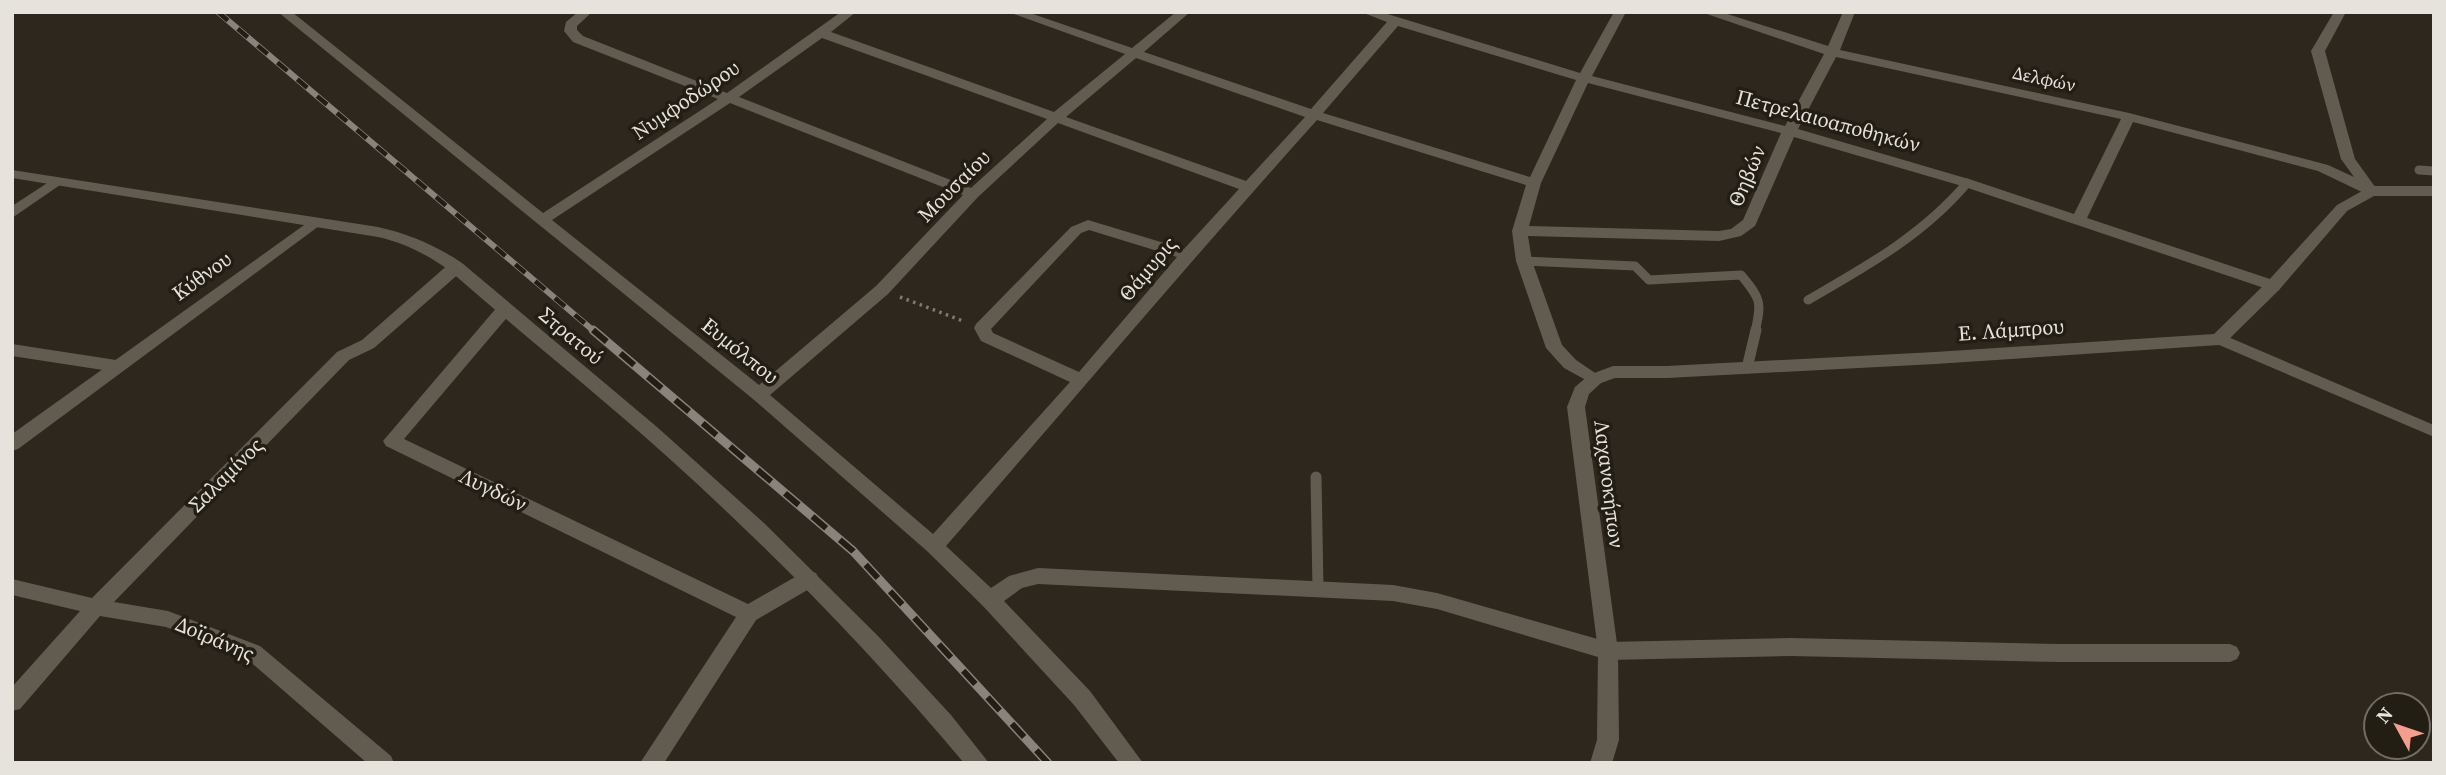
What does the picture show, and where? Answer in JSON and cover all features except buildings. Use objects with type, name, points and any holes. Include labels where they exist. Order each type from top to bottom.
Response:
[{"type":"street","name":"Ευμόλπου","points":[[284,12],[544,219],[759,396],[934,546],[990,600],[1082,698],[1132,763]]},
{"type":"street","points":[[586,12],[571,25],[570,31],[578,38],[973,194]]},
{"type":"street","name":"Νυμφοδώρου","points":[[544,219],[729,98],[850,12]]},
{"type":"street","points":[[1014,12],[1314,116],[1534,183]]},
{"type":"street","name":"Μουσαίου","points":[[759,396],[883,290],[973,194],[1056,118],[1184,12]]},
{"type":"street","name":"Πετρελαιοαποθηκών","points":[[1367,12],[1584,78],[1789,132],[1967,183],[2273,286]]},
{"type":"street","points":[[1595,379],[1570,364],[1554,348],[1524,261],[1520,231],[1534,183],[1584,78],[1620,12]]},
{"type":"street","name":"Δελφών","points":[[1707,12],[1832,52],[2129,117],[2323,168],[2371,191]]},
{"type":"street","name":"Θηβών","points":[[1520,231],[1719,236],[1736,233],[1750,223],[1789,132],[1832,52],[1849,12]]},
{"type":"street","points":[[2340,12],[2318,51],[2348,159],[2371,191]]},
{"type":"street","name":"Θάμυρις","points":[[934,546],[1395,21]]},
{"type":"street","points":[[822,33],[1247,187]]},
{"type":"street","points":[[2078,222],[2129,117]]},
{"type":"street","name":"Στρατού","points":[[12,174],[401,237],[435,252],[677,455],[808,579],[921,696],[978,763]]},
{"type":"street","points":[[12,213],[55,182]]},
{"type":"street","points":[[2219,339],[2273,286],[2342,208],[2371,191],[2434,191]]},
{"type":"street","name":"Κύθνου","points":[[12,444],[314,223]]},
{"type":"street","points":[[1082,380],[987,337],[982,328],[1076,230],[1088,225],[1187,255]]},
{"type":"street","name":"Σαλαμίνος","points":[[12,702],[96,607],[343,356],[368,344],[456,267]]},
{"type":"street","name":"Λυγδών","points":[[504,310],[392,441],[749,614]]},
{"type":"street","name":"Ε. Λάμπρου","points":[[1595,379],[1613,372],[1747,368],[2219,339]]},
{"type":"street","points":[[12,350],[116,366]]},
{"type":"street","name":"Λαχανοκήπων","points":[[1595,379],[1581,391],[1576,407],[1608,652],[1608,740],[1601,763]]},
{"type":"street","points":[[990,600],[1016,582],[1038,576],[1393,593],[1437,601],[1608,652],[1791,647],[2059,653],[2230,653]]},
{"type":"street","points":[[651,763],[749,614],[808,579]]},
{"type":"street","name":"Δοϊράνης","points":[[12,587],[96,607],[168,619],[253,652],[383,763]]},
{"type":"lane","points":[[2419,170],[2434,171]]},
{"type":"lane","points":[[1808,300],[1912,240],[1946,210],[1967,183]]},
{"type":"lane","points":[[1524,261],[1635,266],[1643,277],[1649,279],[1741,275],[1758,295],[1761,307],[1747,368]]},
{"type":"lane","points":[[2219,339],[2434,431]]},
{"type":"lane","points":[[1316,477],[1318,589]]},
{"type":"path","points":[[883,290],[982,328]]},
{"type":"railway","points":[[218,12],[595,332]]},
{"type":"railway","points":[[593,330],[853,551],[1048,763]]}]
